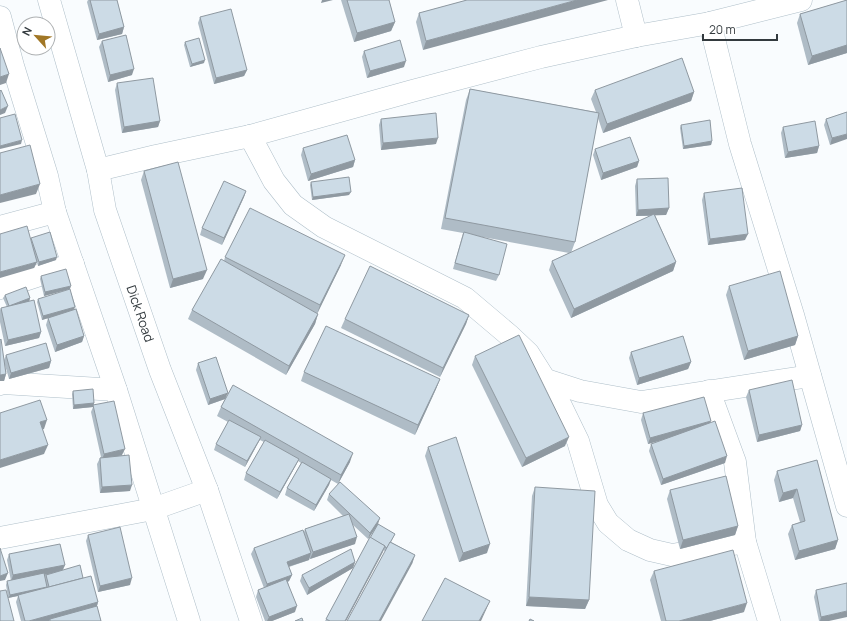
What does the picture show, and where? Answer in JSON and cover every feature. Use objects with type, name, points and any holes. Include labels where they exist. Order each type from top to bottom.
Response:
[{"type":"street","name":"Dick Road","points":[[49,0],[98,170],[105,210],[160,370],[207,490],[250,621]]},
{"type":"street","points":[[627,0],[636,36]]},
{"type":"street","points":[[98,170],[250,136],[518,63],[636,36],[710,23],[801,0]]},
{"type":"street","points":[[0,18],[13,66],[47,176],[55,212],[116,390],[189,621]]},
{"type":"street","points":[[710,23],[740,144],[793,315],[847,506]]},
{"type":"street","points":[[250,136],[274,181],[293,205],[324,227],[466,298],[528,353],[559,402],[578,441],[596,505],[608,523],[628,540],[650,550],[672,555],[745,542]]},
{"type":"street","points":[[0,227],[55,212]]},
{"type":"street","points":[[0,288],[73,264]]},
{"type":"street","points":[[546,380],[580,391],[641,402],[810,376]]},
{"type":"street","points":[[0,384],[116,390]]},
{"type":"street","points":[[709,391],[735,462],[745,542],[769,621]]},
{"type":"street","points":[[0,538],[153,509],[207,490]]},
{"type":"building","points":[[90,0],[117,0],[124,27],[99,34]]},
{"type":"building","points":[[347,0],[389,0],[395,22],[357,33]]},
{"type":"building","points":[[467,0],[577,0],[426,41],[419,13]]},
{"type":"building","points":[[847,0],[847,45],[812,56],[800,14]]},
{"type":"building","points":[[231,9],[247,70],[216,78],[200,17]]},
{"type":"building","points":[[126,35],[134,69],[110,75],[102,41]]},
{"type":"building","points":[[199,38],[205,60],[192,64],[185,42]]},
{"type":"building","points":[[400,40],[406,61],[370,71],[364,51]]},
{"type":"building","points":[[0,48],[9,74],[0,77]]},
{"type":"building","points":[[682,58],[694,92],[607,124],[595,90]]},
{"type":"building","points":[[153,78],[160,121],[124,127],[117,83]]},
{"type":"building","points":[[470,89],[599,113],[575,242],[445,218]]},
{"type":"building","points":[[1,90],[8,106],[0,110],[0,91]]},
{"type":"building","points":[[847,112],[847,134],[832,138],[826,119]]},
{"type":"building","points":[[436,113],[438,138],[383,143],[381,119]]},
{"type":"building","points":[[15,114],[22,140],[0,146],[0,118]]},
{"type":"building","points":[[710,120],[712,141],[684,146],[681,125]]},
{"type":"building","points":[[815,121],[819,146],[788,152],[783,127]]},
{"type":"building","points":[[347,135],[355,160],[311,174],[303,148]]},
{"type":"building","points":[[630,137],[639,161],[603,173],[595,149]]},
{"type":"building","points":[[30,145],[40,184],[0,195],[0,153]]},
{"type":"building","points":[[178,162],[207,270],[173,279],[144,171]]},
{"type":"building","points":[[349,177],[351,192],[313,197],[311,182]]},
{"type":"building","points":[[668,178],[669,208],[638,210],[637,179]]},
{"type":"building","points":[[224,181],[246,191],[224,238],[202,228]]},
{"type":"building","points":[[742,188],[748,234],[710,239],[704,193]]},
{"type":"building","points":[[250,208],[345,255],[320,305],[225,257]]},
{"type":"building","points":[[654,214],[676,262],[574,309],[552,261]]},
{"type":"building","points":[[27,226],[37,262],[0,272],[0,234]]},
{"type":"building","points":[[50,232],[57,257],[39,262],[31,238]]},
{"type":"building","points":[[464,232],[507,244],[499,275],[455,263]]},
{"type":"building","points":[[221,259],[318,314],[289,366],[192,310]]},
{"type":"building","points":[[370,266],[469,315],[443,368],[345,319]]},
{"type":"building","points":[[66,269],[71,286],[45,292],[41,276]]},
{"type":"building","points":[[780,271],[798,336],[748,351],[729,286]]},
{"type":"building","points":[[26,287],[30,298],[9,306],[5,295]]},
{"type":"building","points":[[70,289],[75,307],[43,316],[38,299]]},
{"type":"building","points":[[34,300],[41,332],[8,340],[1,308]]},
{"type":"building","points":[[76,309],[84,336],[57,345],[48,318]]},
{"type":"building","points":[[326,326],[440,379],[418,425],[304,372]]},
{"type":"building","points":[[519,335],[569,437],[526,458],[475,356]]},
{"type":"building","points":[[683,336],[691,362],[639,378],[631,352]]},
{"type":"building","points":[[1,339],[6,374],[0,375],[0,340]]},
{"type":"building","points":[[46,343],[51,361],[11,373],[6,355]]},
{"type":"building","points":[[216,357],[228,393],[210,399],[198,363]]},
{"type":"building","points":[[792,380],[802,425],[759,435],[749,390]]},
{"type":"building","points":[[233,385],[353,453],[341,475],[221,407]]},
{"type":"building","points":[[93,389],[94,403],[74,405],[73,391]]},
{"type":"building","points":[[704,397],[711,421],[650,438],[643,413]]},
{"type":"building","points":[[40,400],[47,420],[40,422],[48,445],[0,460],[0,413]]},
{"type":"building","points":[[114,401],[125,449],[104,454],[93,405]]},
{"type":"building","points":[[229,420],[261,437],[247,461],[216,444]]},
{"type":"building","points":[[715,421],[727,456],[663,479],[651,444]]},
{"type":"building","points":[[456,437],[490,544],[463,553],[428,447]]},
{"type":"building","points":[[265,440],[299,459],[280,492],[246,473]]},
{"type":"building","points":[[129,455],[132,485],[102,487],[100,458]]},
{"type":"building","points":[[817,460],[838,540],[799,551],[792,525],[805,521],[797,489],[783,493],[777,471]]},
{"type":"building","points":[[302,462],[331,479],[316,505],[287,488]]},
{"type":"building","points":[[726,476],[738,526],[683,540],[670,490]]},
{"type":"building","points":[[340,482],[380,518],[370,533],[329,494]]},
{"type":"building","points":[[535,487],[595,491],[589,600],[529,597]]},
{"type":"building","points":[[349,514],[357,537],[313,552],[305,529]]},
{"type":"building","points":[[378,524],[395,534],[387,548],[370,538]]},
{"type":"building","points":[[120,527],[132,578],[100,586],[88,535]]},
{"type":"building","points":[[303,530],[311,553],[287,562],[292,575],[267,584],[254,548]]},
{"type":"building","points":[[370,537],[385,546],[345,621],[330,621],[326,619]]},
{"type":"building","points":[[390,542],[415,555],[379,621],[347,621]]},
{"type":"building","points":[[60,544],[65,565],[13,575],[9,554]]},
{"type":"building","points":[[0,548],[8,573],[0,576]]},
{"type":"building","points":[[351,549],[355,562],[309,588],[302,575]]},
{"type":"building","points":[[733,550],[747,603],[679,621],[666,621],[654,571]]},
{"type":"building","points":[[80,565],[83,578],[49,587],[46,575]]},
{"type":"building","points":[[44,573],[47,587],[10,595],[7,581]]},
{"type":"building","points":[[91,576],[98,602],[25,621],[18,595]]},
{"type":"building","points":[[445,578],[490,601],[479,621],[422,621]]},
{"type":"building","points":[[286,579],[297,606],[269,617],[258,590]]},
{"type":"building","points":[[847,583],[847,611],[821,617],[816,590]]},
{"type":"building","points":[[6,590],[14,621],[0,621],[0,591]]},
{"type":"building","points":[[97,606],[101,621],[50,621],[50,619]]},
{"type":"building","points":[[302,618],[303,621],[295,621]]}]
